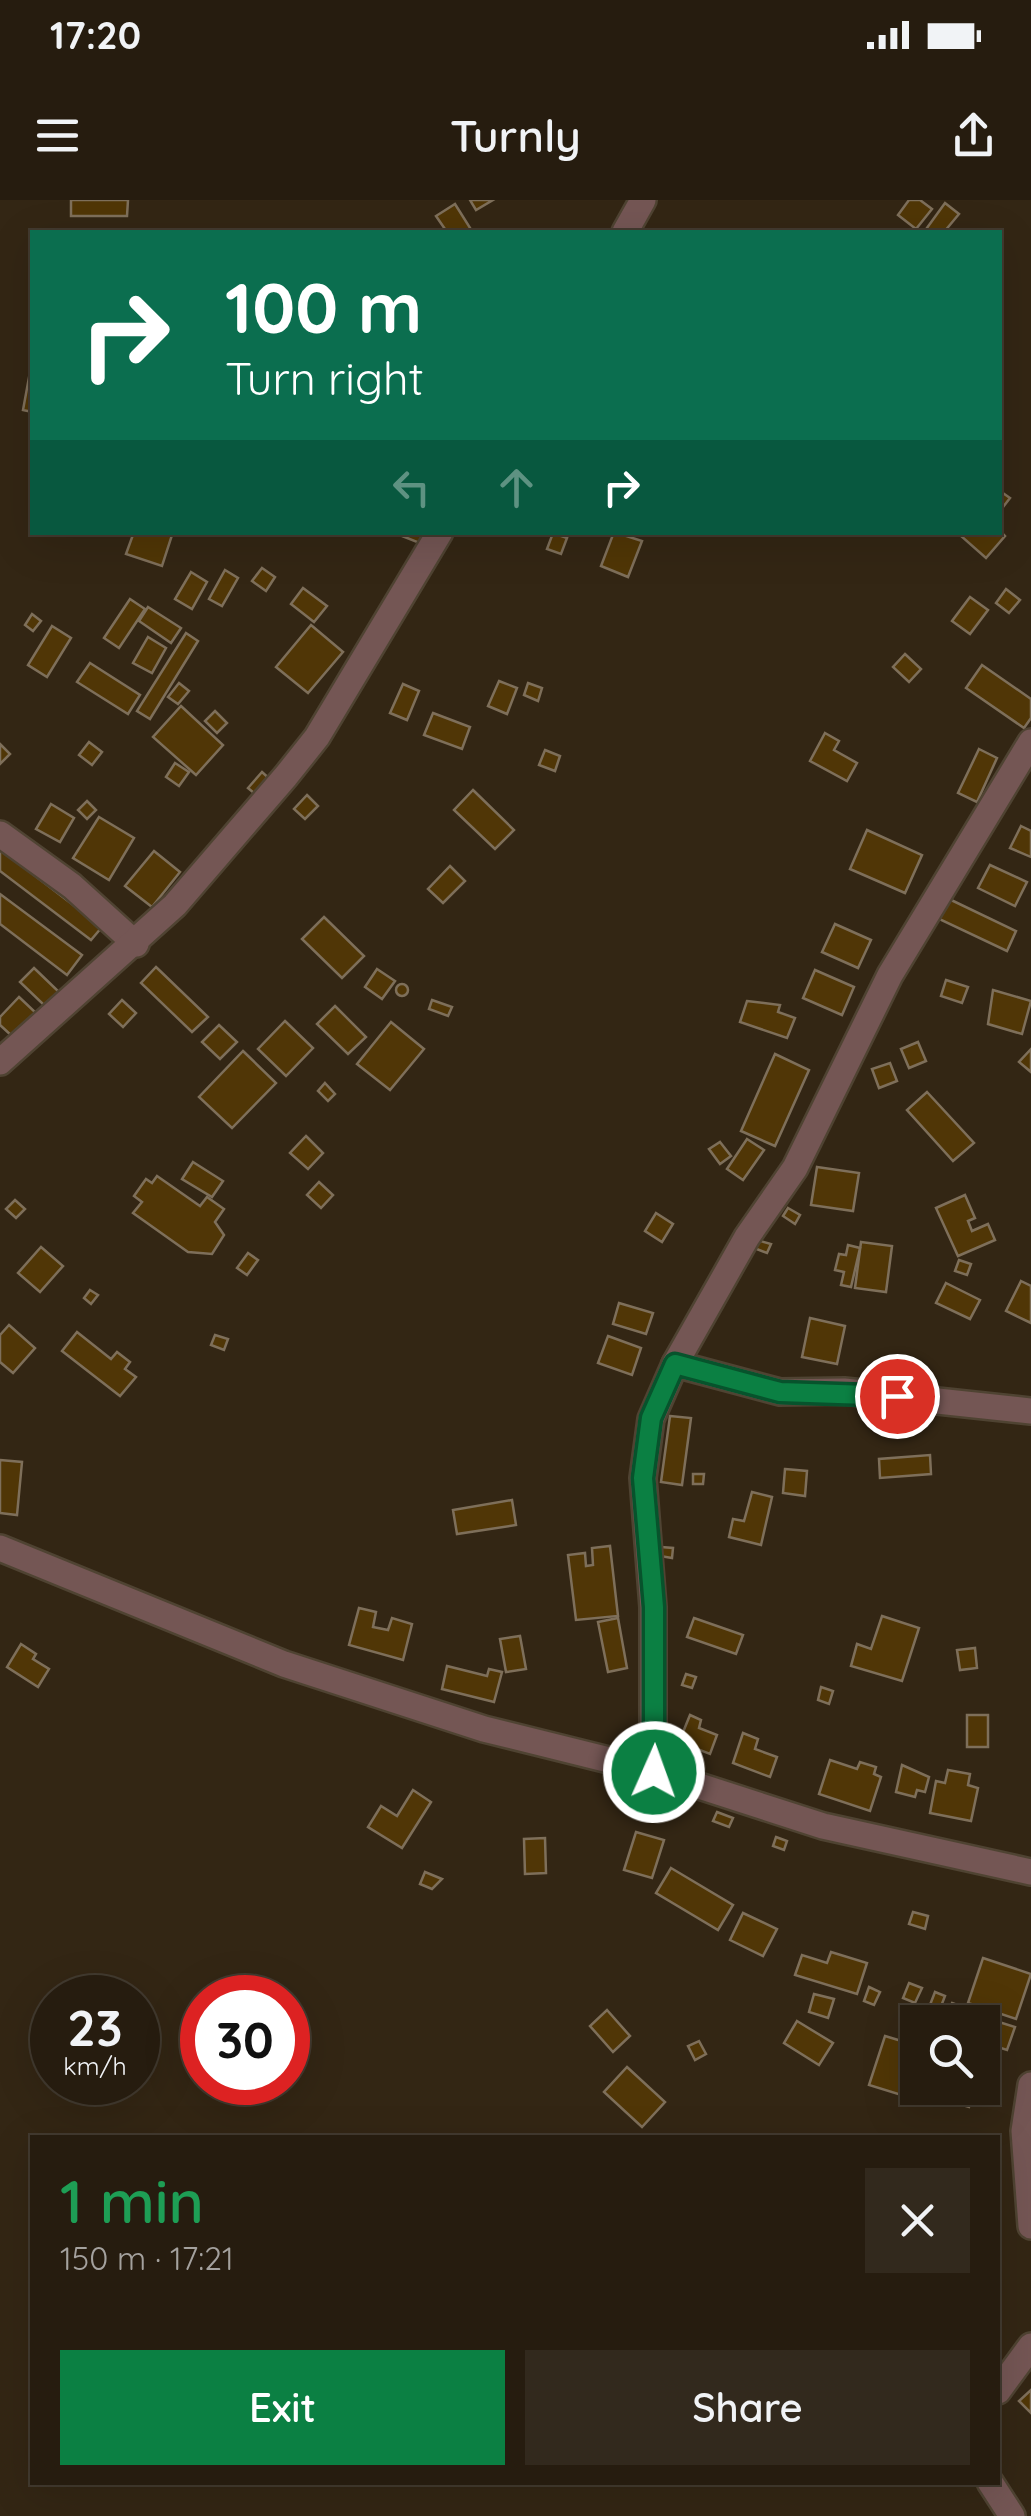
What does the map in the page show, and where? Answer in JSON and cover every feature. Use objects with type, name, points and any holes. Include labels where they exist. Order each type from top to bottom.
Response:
[{"type":"street","points":[[626,230],[643,200]]},
{"type":"street","points":[[0,1062],[136,944],[175,904],[316,737],[438,535]]},
{"type":"street","points":[[654,1772],[654,1607],[643,1478],[651,1418],[675,1364],[747,1237],[795,1168],[890,975],[1031,742]]},
{"type":"street","points":[[0,834],[72,886],[136,944]]},
{"type":"street","points":[[675,1364],[780,1392],[844,1391],[1031,1412]]},
{"type":"street","points":[[0,1548],[284,1664],[484,1729],[654,1772],[823,1826],[1031,1872]]},
{"type":"street","points":[[1031,2085],[1024,2130],[1031,2226]]},
{"type":"street","points":[[1000,2388],[1031,2346]]},
{"type":"street","points":[[992,2485],[1012,2516]]},
{"type":"building","points":[[71,200],[128,200],[127,216],[71,216]]},
{"type":"building","points":[[470,200],[493,200],[476,210]]},
{"type":"building","points":[[909,200],[920,200],[932,209],[916,229],[898,215]]},
{"type":"building","points":[[945,203],[959,214],[946,230],[925,230]]},
{"type":"building","points":[[455,204],[471,230],[446,230],[436,216]]},
{"type":"building","points":[[30,372],[30,412],[23,410]]},
{"type":"building","points":[[1002,492],[1010,498],[1002,508]]},
{"type":"building","points":[[1002,533],[1005,536],[986,558],[961,536]]},
{"type":"building","points":[[133,535],[172,535],[162,566],[126,554]]},
{"type":"building","points":[[400,535],[426,535],[422,544]]},
{"type":"building","points":[[552,535],[567,538],[561,554],[547,549]]},
{"type":"building","points":[[613,535],[642,541],[628,577],[601,566]]},
{"type":"building","points":[[262,568],[275,577],[266,591],[252,581]]},
{"type":"building","points":[[225,570],[238,578],[222,606],[209,599]]},
{"type":"building","points":[[191,572],[207,582],[192,609],[175,599]]},
{"type":"building","points":[[303,588],[327,606],[314,622],[291,604]]},
{"type":"building","points":[[1006,589],[1020,600],[1009,613],[996,603]]},
{"type":"building","points":[[970,597],[988,610],[970,634],[952,621]]},
{"type":"building","points":[[130,599],[145,609],[119,648],[104,638]]},
{"type":"building","points":[[148,607],[181,628],[171,643],[139,621]]},
{"type":"building","points":[[32,614],[41,621],[33,631],[25,625]]},
{"type":"building","points":[[311,625],[343,652],[308,693],[276,667]]},
{"type":"building","points":[[52,626],[71,638],[47,677],[28,665]]},
{"type":"building","points":[[186,633],[198,641],[150,719],[137,711]]},
{"type":"building","points":[[148,637],[166,648],[152,673],[133,663]]},
{"type":"building","points":[[905,654],[921,669],[909,682],[893,667]]},
{"type":"building","points":[[90,663],[140,695],[128,714],[77,682]]},
{"type":"building","points":[[982,665],[1031,699],[1031,718],[1024,728],[966,688]]},
{"type":"building","points":[[499,681],[517,688],[507,714],[488,706]]},
{"type":"building","points":[[179,683],[189,691],[178,704],[168,697]]},
{"type":"building","points":[[528,683],[542,688],[538,701],[524,695]]},
{"type":"building","points":[[403,684],[419,691],[407,720],[390,713]]},
{"type":"building","points":[[181,706],[223,745],[196,775],[153,737]]},
{"type":"building","points":[[215,711],[227,723],[217,733],[205,721]]},
{"type":"building","points":[[433,713],[470,727],[462,749],[424,735]]},
{"type":"building","points":[[825,733],[839,741],[834,750],[857,763],[847,781],[810,761]]},
{"type":"building","points":[[89,742],[102,752],[92,765],[79,755]]},
{"type":"building","points":[[0,744],[10,754],[0,764]]},
{"type":"building","points":[[979,749],[997,758],[977,802],[958,793]]},
{"type":"building","points":[[545,750],[560,756],[555,771],[539,765]]},
{"type":"building","points":[[175,763],[189,772],[179,786],[166,777]]},
{"type":"building","points":[[262,772],[273,782],[259,797],[248,788]]},
{"type":"building","points":[[473,790],[514,830],[495,849],[454,810]]},
{"type":"building","points":[[307,795],[318,806],[305,819],[294,809]]},
{"type":"building","points":[[87,801],[96,810],[87,819],[78,810]]},
{"type":"building","points":[[51,804],[74,818],[60,842],[36,829]]},
{"type":"building","points":[[99,817],[134,838],[109,880],[73,858]]},
{"type":"building","points":[[1021,826],[1031,831],[1031,857],[1010,848]]},
{"type":"building","points":[[867,830],[922,855],[905,893],[850,869]]},
{"type":"building","points":[[0,849],[102,927],[91,940],[0,871]]},
{"type":"building","points":[[154,851],[180,872],[152,907],[125,886]]},
{"type":"building","points":[[990,865],[1027,882],[1015,906],[978,888]]},
{"type":"building","points":[[450,866],[465,881],[443,903],[428,889]]},
{"type":"building","points":[[0,894],[82,955],[67,975],[0,924]]},
{"type":"building","points":[[947,898],[1016,931],[1007,951],[937,918]]},
{"type":"building","points":[[324,917],[364,956],[342,978],[302,939]]},
{"type":"building","points":[[835,924],[871,940],[858,968],[822,952]]},
{"type":"building","points":[[156,967],[208,1017],[192,1032],[141,983]]},
{"type":"building","points":[[34,968],[59,992],[45,1006],[20,982]]},
{"type":"building","points":[[377,969],[395,981],[382,999],[365,987]]},
{"type":"building","points":[[815,970],[854,987],[842,1015],[803,998]]},
{"type":"building","points":[[946,980],[968,987],[962,1003],[941,996]]},
{"type":"building","points":[[397,985],[407,985],[407,995],[397,995]]},
{"type":"building","points":[[993,990],[1031,1001],[1022,1034],[988,1024]]},
{"type":"building","points":[[19,997],[36,1013],[13,1037],[0,1025],[0,1017]]},
{"type":"building","points":[[122,1000],[136,1013],[123,1027],[109,1014]]},
{"type":"building","points":[[432,1000],[452,1007],[448,1016],[429,1009]]},
{"type":"building","points":[[747,1001],[780,1005],[778,1012],[795,1018],[787,1038],[740,1022]]},
{"type":"building","points":[[335,1006],[366,1037],[348,1054],[317,1024]]},
{"type":"building","points":[[285,1021],[313,1048],[286,1076],[258,1049]]},
{"type":"building","points":[[391,1022],[424,1049],[390,1090],[357,1064]]},
{"type":"building","points":[[219,1025],[237,1042],[220,1059],[202,1042]]},
{"type":"building","points":[[918,1042],[926,1061],[909,1068],[901,1049]]},
{"type":"building","points":[[1031,1049],[1031,1072],[1019,1062]]},
{"type":"building","points":[[243,1051],[276,1083],[232,1128],[199,1097]]},
{"type":"building","points":[[775,1054],[809,1070],[775,1146],[741,1131]]},
{"type":"building","points":[[890,1063],[897,1081],[879,1088],[872,1069]]},
{"type":"building","points":[[325,1083],[335,1094],[328,1101],[318,1091]]},
{"type":"building","points":[[927,1092],[974,1143],[953,1161],[907,1110]]},
{"type":"building","points":[[306,1136],[323,1153],[308,1169],[290,1153]]},
{"type":"building","points":[[747,1139],[764,1150],[743,1180],[727,1169]]},
{"type":"building","points":[[720,1142],[731,1156],[720,1164],[709,1149]]},
{"type":"building","points":[[193,1162],[223,1181],[212,1197],[182,1179]]},
{"type":"building","points":[[817,1167],[859,1173],[853,1211],[811,1205]]},
{"type":"building","points":[[157,1176],[200,1206],[207,1197],[224,1209],[215,1222],[224,1235],[212,1254],[188,1252],[133,1213],[142,1202],[134,1196],[146,1179],[152,1183]]},
{"type":"building","points":[[319,1182],[333,1195],[321,1208],[307,1195]]},
{"type":"building","points":[[965,1195],[975,1218],[968,1221],[972,1231],[988,1224],[995,1240],[958,1256],[936,1208]]},
{"type":"building","points":[[15,1200],[25,1209],[16,1218],[6,1209]]},
{"type":"building","points":[[788,1208],[800,1215],[795,1224],[783,1216]]},
{"type":"building","points":[[656,1213],[673,1224],[662,1242],[645,1231]]},
{"type":"building","points":[[757,1240],[771,1244],[767,1253],[754,1248]]},
{"type":"building","points":[[861,1242],[892,1246],[886,1292],[855,1288]]},
{"type":"building","points":[[848,1245],[860,1248],[851,1287],[841,1285],[844,1272],[835,1270],[839,1254],[846,1255]]},
{"type":"building","points":[[41,1247],[63,1266],[40,1292],[18,1273]]},
{"type":"building","points":[[248,1253],[258,1260],[247,1275],[237,1268]]},
{"type":"building","points":[[959,1260],[971,1264],[967,1275],[955,1271]]},
{"type":"building","points":[[1021,1281],[1031,1286],[1031,1323],[1006,1311]]},
{"type":"building","points":[[946,1283],[980,1300],[970,1319],[936,1303]]},
{"type":"building","points":[[90,1290],[98,1295],[91,1304],[84,1298]]},
{"type":"building","points":[[619,1303],[653,1313],[646,1334],[613,1324]]},
{"type":"building","points":[[810,1318],[845,1326],[837,1364],[802,1357]]},
{"type":"building","points":[[9,1325],[35,1348],[13,1373],[0,1362],[0,1335]]},
{"type":"building","points":[[77,1332],[111,1359],[117,1352],[130,1362],[125,1369],[136,1377],[120,1396],[62,1351]]},
{"type":"building","points":[[215,1335],[228,1339],[224,1350],[211,1345]]},
{"type":"building","points":[[608,1336],[641,1348],[632,1375],[598,1363]]},
{"type":"building","points":[[670,1416],[691,1418],[682,1485],[661,1482]]},
{"type":"building","points":[[930,1455],[931,1474],[880,1478],[879,1459]]},
{"type":"building","points":[[0,1460],[22,1462],[17,1515],[0,1513]]},
{"type":"building","points":[[785,1469],[807,1471],[805,1496],[783,1493]]},
{"type":"building","points":[[693,1474],[704,1474],[703,1484],[693,1484]]},
{"type":"building","points":[[752,1492],[772,1497],[761,1545],[729,1537],[733,1519],[744,1521]]},
{"type":"building","points":[[512,1500],[516,1525],[457,1534],[453,1510]]},
{"type":"building","points":[[610,1546],[618,1616],[576,1620],[568,1555],[585,1553],[586,1566],[593,1565],[592,1548]]},
{"type":"building","points":[[661,1547],[673,1548],[672,1558],[660,1556]]},
{"type":"building","points":[[359,1608],[376,1612],[373,1627],[388,1630],[392,1618],[412,1624],[403,1660],[349,1645]]},
{"type":"building","points":[[882,1616],[919,1628],[902,1681],[851,1666],[857,1644],[871,1649]]},
{"type":"building","points":[[618,1618],[627,1668],[608,1672],[598,1622]]},
{"type":"building","points":[[694,1618],[743,1635],[736,1654],[687,1637]]},
{"type":"building","points":[[520,1636],[526,1669],[506,1672],[500,1639]]},
{"type":"building","points":[[21,1644],[36,1654],[33,1659],[49,1669],[38,1687],[7,1667]]},
{"type":"building","points":[[975,1648],[977,1668],[960,1670],[957,1650]]},
{"type":"building","points":[[447,1666],[487,1676],[489,1669],[502,1672],[494,1702],[442,1689]]},
{"type":"building","points":[[686,1674],[696,1677],[692,1688],[682,1685]]},
{"type":"building","points":[[821,1687],[833,1691],[829,1704],[818,1700]]},
{"type":"building","points":[[690,1715],[701,1720],[699,1728],[717,1735],[710,1754],[679,1742]]},
{"type":"building","points":[[967,1715],[988,1715],[988,1747],[967,1747]]},
{"type":"building","points":[[743,1733],[758,1739],[755,1749],[777,1757],[770,1777],[733,1763]]},
{"type":"building","points":[[830,1760],[857,1769],[860,1762],[876,1767],[874,1774],[881,1777],[870,1811],[819,1794]]},
{"type":"building","points":[[902,1765],[929,1777],[925,1792],[917,1790],[915,1797],[896,1792]]},
{"type":"building","points":[[948,1770],[970,1774],[968,1785],[978,1788],[971,1821],[930,1813],[936,1781],[945,1783]]},
{"type":"building","points":[[413,1790],[431,1802],[402,1848],[368,1827],[381,1806],[397,1816]]},
{"type":"building","points":[[717,1812],[733,1818],[729,1827],[713,1821]]},
{"type":"building","points":[[636,1832],[664,1840],[652,1878],[624,1870]]},
{"type":"building","points":[[776,1837],[787,1841],[784,1850],[773,1846]]},
{"type":"building","points":[[545,1838],[546,1873],[525,1874],[524,1839]]},
{"type":"building","points":[[671,1868],[733,1905],[718,1930],[656,1893]]},
{"type":"building","points":[[425,1872],[442,1879],[432,1889],[420,1884]]},
{"type":"building","points":[[913,1912],[928,1916],[925,1929],[909,1924]]},
{"type":"building","points":[[743,1913],[777,1929],[763,1956],[730,1940]]},
{"type":"building","points":[[831,1952],[867,1963],[857,1994],[795,1975],[802,1955],[827,1963]]},
{"type":"building","points":[[983,1958],[1031,1974],[1016,2019],[1000,2014],[1000,2005],[968,2003]]},
{"type":"building","points":[[909,1983],[922,1988],[915,2003],[903,1998]]},
{"type":"building","points":[[869,1987],[880,1992],[874,2005],[864,2001]]},
{"type":"building","points":[[935,1992],[945,1996],[942,2005],[930,2005]]},
{"type":"building","points":[[814,1994],[834,1999],[828,2018],[809,2012]]},
{"type":"building","points":[[607,2010],[630,2036],[613,2052],[590,2026]]},
{"type":"building","points":[[797,2021],[833,2043],[819,2065],[784,2043]]},
{"type":"building","points":[[1000,2022],[1015,2027],[1007,2050],[1000,2048]]},
{"type":"building","points":[[885,2036],[900,2041],[900,2095],[869,2085]]},
{"type":"building","points":[[699,2041],[706,2054],[695,2060],[688,2046]]},
{"type":"building","points":[[627,2067],[665,2102],[642,2127],[604,2092]]},
{"type":"building","points":[[1031,2390],[1031,2413],[1019,2401]]},
{"type":"route","points":[[654,1772],[654,1607],[643,1478],[651,1418],[675,1364],[693,1372],[780,1392],[844,1391],[897,1396]]}]
